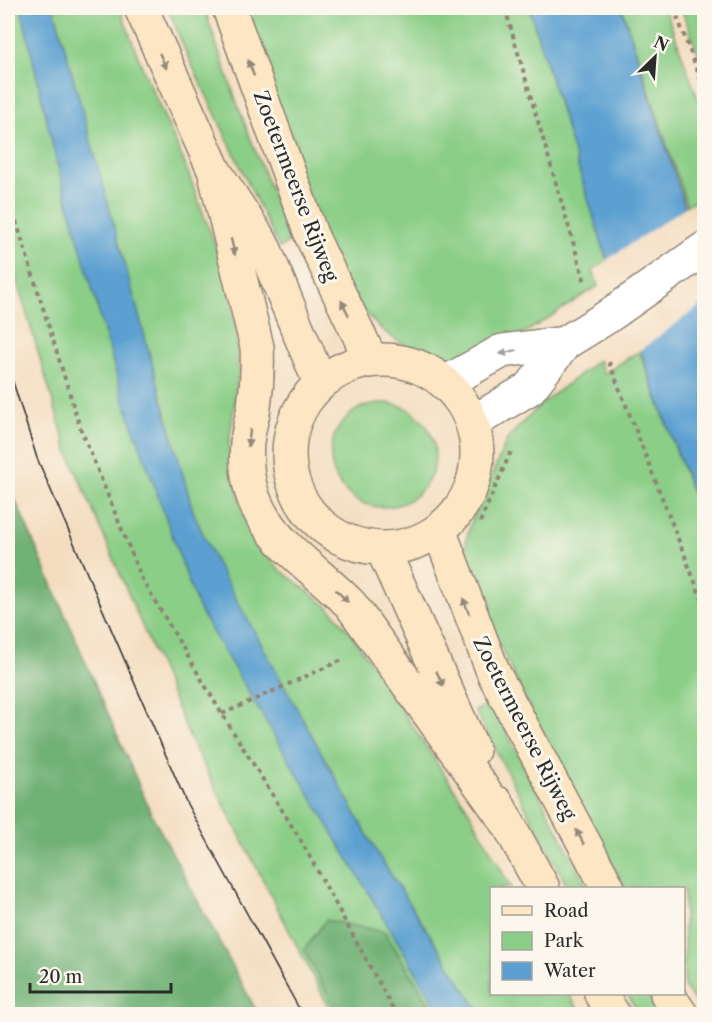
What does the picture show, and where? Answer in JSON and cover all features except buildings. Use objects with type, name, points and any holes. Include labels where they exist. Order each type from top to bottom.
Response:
[{"type":"main road","points":[[141,8],[214,170],[263,245],[320,383]]},
{"type":"main road","name":"Zoetermeerse Rijweg","points":[[229,8],[312,237],[371,360]]},
{"type":"main road","points":[[214,170],[257,347],[258,374],[247,442],[248,470],[253,500],[282,544],[328,581],[351,605],[506,821]]},
{"type":"main road","points":[[371,360],[403,361],[424,368],[446,382],[462,401],[472,423],[477,445],[476,469],[472,485],[460,508],[439,530],[413,543],[382,548],[355,543],[329,532],[309,513],[292,482],[288,454],[292,426],[301,406],[320,383],[340,369],[371,360]]},
{"type":"main road","name":"Zoetermeerse Rijweg","points":[[439,530],[494,674],[607,887]]},
{"type":"main road","points":[[382,548],[506,821],[542,887]]},
{"type":"main road","points":[[602,995],[613,1014]]},
{"type":"main road","points":[[668,995],[681,1014]]},
{"type":"street","points":[[472,423],[530,388],[565,343],[607,317],[705,249]]},
{"type":"street","points":[[446,382],[502,351],[565,343]]},
{"type":"path","points":[[674,8],[705,89]]},
{"type":"path","points":[[8,195],[80,427],[142,579],[300,839],[396,1014]]},
{"type":"path","points":[[599,368],[609,361]]},
{"type":"path","points":[[479,525],[514,444]]},
{"type":"path","points":[[222,714],[309,676]]},
{"type":"green space","points":[[8,8],[120,8],[140,62],[184,162],[227,277],[236,330],[239,371],[229,445],[243,515],[265,554],[279,569],[330,608],[352,635],[469,811],[510,887],[490,887],[490,995],[570,995],[581,1014],[334,1014],[191,741],[68,452],[8,251]]},
{"type":"green space","points":[[168,8],[204,8],[238,106],[291,242],[279,248],[184,48]]},
{"type":"green space","points":[[241,8],[529,8],[607,260],[593,270],[598,286],[518,337],[466,358],[449,359],[421,352],[393,338],[370,318],[351,293],[321,235]]},
{"type":"green space","points":[[622,8],[665,8],[704,116],[704,194],[687,206]]},
{"type":"green space","points":[[681,8],[704,8],[704,69]]},
{"type":"green space","points":[[639,351],[704,525],[704,1014],[685,987],[685,887],[624,887],[530,709],[494,633],[468,567],[466,541],[470,525],[508,438],[542,403],[599,360],[604,374]]},
{"type":"green space","points":[[383,403],[403,407],[420,418],[431,435],[435,455],[431,475],[420,492],[403,503],[383,507],[363,503],[346,492],[335,475],[331,455],[335,435],[346,418],[363,407]]},
{"type":"green space","points":[[8,483],[151,813],[258,1014],[8,1014]]},
{"type":"green space","points":[[491,702],[587,887],[567,887],[475,711]]},
{"type":"green space","points":[[326,920],[385,932],[436,1014],[338,1014],[304,950]]},
{"type":"green space","points":[[628,995],[649,995],[660,1014],[639,1014]]},
{"type":"water","points":[[21,8],[54,8],[193,511],[215,561],[379,856],[481,1014],[441,1014],[198,608],[123,398],[56,160]]},
{"type":"water","points":[[529,8],[622,8],[704,267],[704,525],[607,260]]},
{"type":"pier","points":[[690,204],[704,256],[704,303],[636,353],[604,262]]},
{"type":"tram line","points":[[8,366],[37,458],[187,804],[302,1014]]}]
